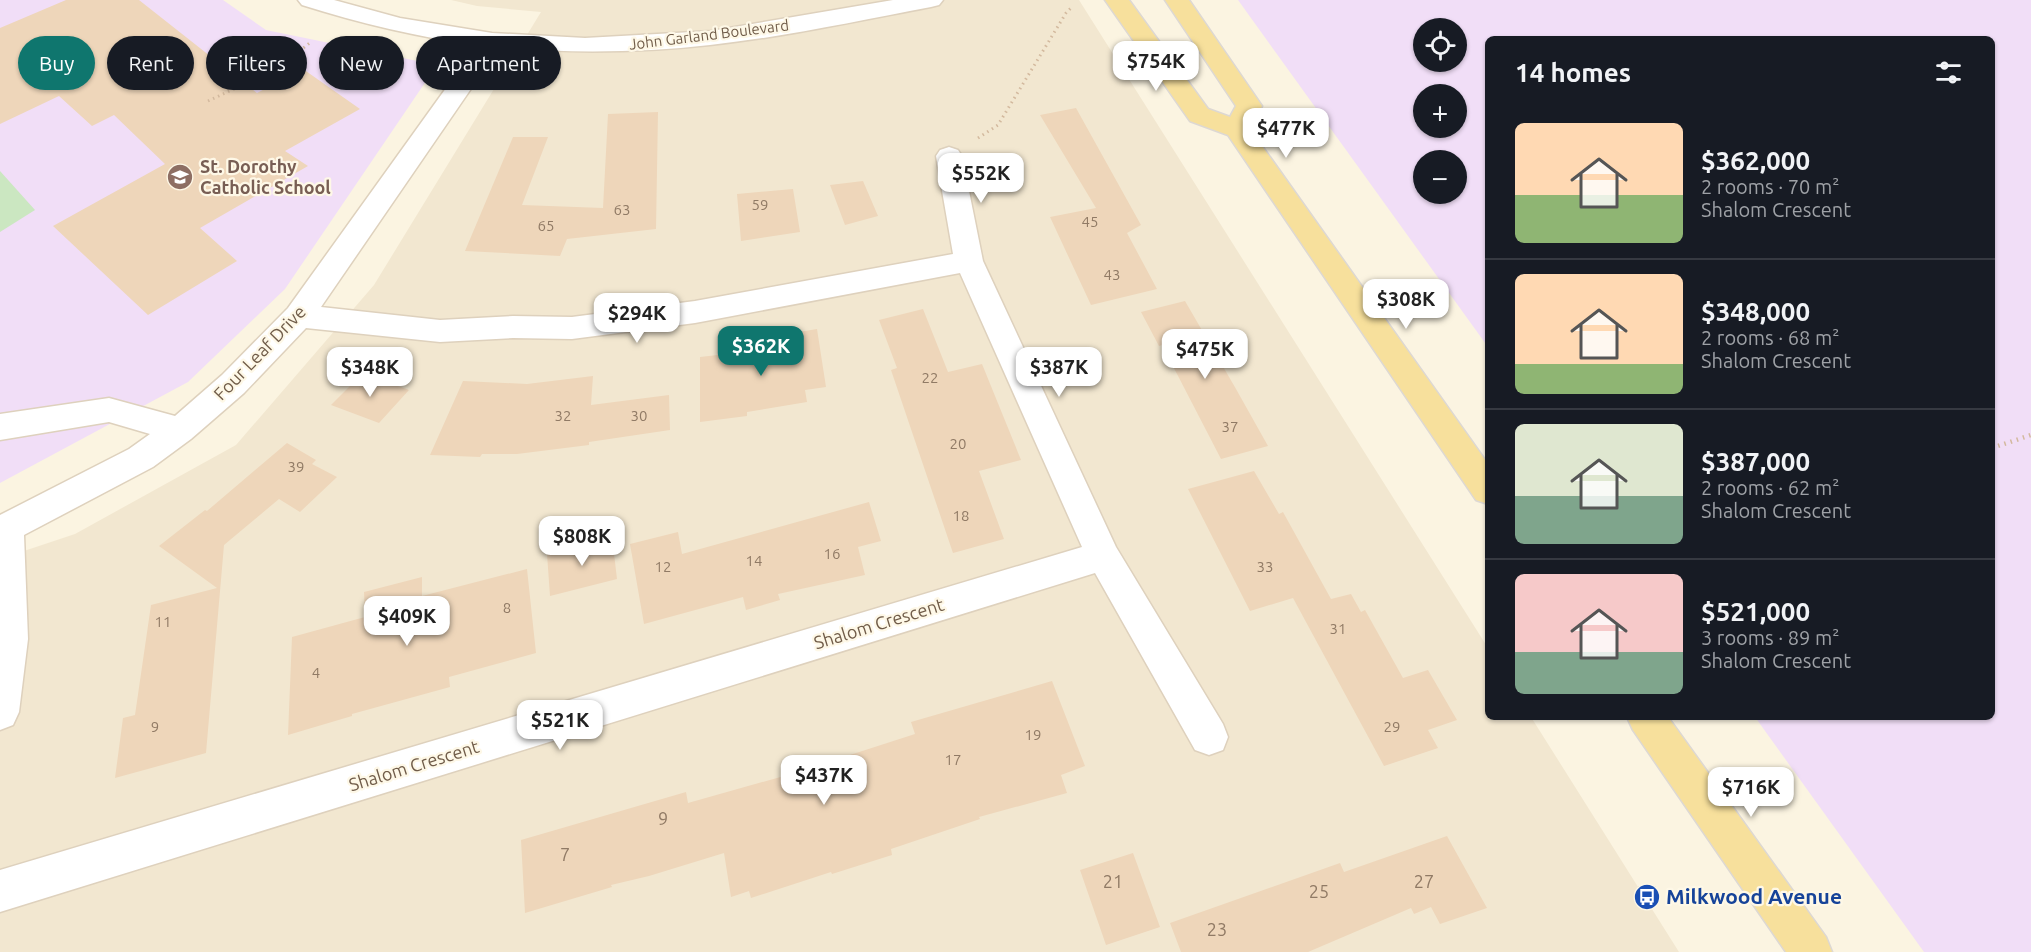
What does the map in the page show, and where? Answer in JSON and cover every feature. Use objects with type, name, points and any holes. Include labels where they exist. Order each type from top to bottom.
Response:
[{"type":"main road","points":[[1117,0],[1199,115],[1237,129],[1485,486]]},
{"type":"main road","points":[[1177,0],[1249,106],[1237,129]]},
{"type":"main road","points":[[1648,720],[1811,952]]},
{"type":"street","name":"John Garland Boulevard","points":[[310,0],[373,20],[464,36]]},
{"type":"street","name":"John Garland Boulevard","points":[[561,45],[681,41],[811,22],[890,4],[931,0]]},
{"type":"street","name":"Four Leaf Drive","points":[[3,529],[141,458],[180,430],[233,384],[298,316],[457,90]]},
{"type":"street","points":[[949,156],[969,261],[1103,556],[1209,737]]},
{"type":"street","points":[[298,316],[440,331],[513,327],[572,328],[695,312],[969,261]]},
{"type":"street","points":[[0,427],[109,410],[180,430]]},
{"type":"street","points":[[0,712],[10,639],[3,529]]},
{"type":"street","name":"Shalom Crescent","points":[[0,891],[1103,556]]},
{"type":"path","points":[[949,156],[998,125],[1066,13],[1072,7]]},
{"type":"path","points":[[208,101],[275,70],[311,42]]},
{"type":"path","points":[[1995,447],[2031,435]]},
{"type":"shaded area","name":"St. Dorothy Catholic School","points":[[0,0],[223,0],[266,30],[295,36],[206,36],[206,90],[307,90],[307,38],[319,41],[319,90],[404,90],[404,58],[416,61],[416,90],[420,90],[285,289],[188,382],[0,483]]},
{"type":"shaded area","points":[[451,0],[1079,0],[1485,643],[1485,720],[1533,720],[1679,952],[0,952],[0,559],[75,534],[236,445],[374,285],[493,90],[561,90],[561,36],[526,36],[541,12],[477,6]]},
{"type":"shaded area","points":[[1238,0],[2031,0],[2031,952],[1924,952],[1757,720],[1995,720],[1995,36],[1485,36],[1485,343]]},
{"type":"green space","points":[[0,171],[35,210],[0,232]]},
{"type":"building","points":[[66,0],[139,0],[185,36],[107,36],[107,90],[194,90],[194,43],[206,53],[206,90],[253,90],[257,93],[263,90],[307,90],[307,72],[319,80],[319,90],[333,90],[360,109],[285,151],[308,166],[200,228],[237,261],[148,315],[53,226],[165,164],[114,115],[92,126],[59,96],[0,124],[0,28]]},
{"type":"building","points":[[1076,108],[1141,225],[1127,233],[1157,289],[1091,305],[1050,217],[1096,208],[1040,115]]},
{"type":"building","points":[[658,112],[656,229],[567,239],[560,256],[465,251],[513,137],[548,137],[522,205],[603,208],[608,114]]},
{"type":"building","points":[[863,181],[878,216],[845,225],[830,185]]},
{"type":"building","points":[[793,189],[800,232],[741,241],[737,194]]},
{"type":"building","points":[[1185,301],[1268,446],[1221,459],[1162,345],[1159,346],[1141,312]]},
{"type":"building","points":[[923,309],[948,372],[982,364],[1021,460],[979,471],[1004,539],[953,553],[891,370],[897,368],[879,320]]},
{"type":"building","points":[[817,329],[826,387],[805,390],[807,402],[747,412],[747,416],[700,422],[700,357],[770,349],[769,337]]},
{"type":"building","points":[[363,373],[409,390],[379,423],[331,405]]},
{"type":"building","points":[[593,376],[591,405],[669,395],[670,430],[589,442],[589,445],[517,454],[482,454],[480,457],[430,455],[463,381],[527,384]]},
{"type":"building","points":[[287,443],[316,460],[312,464],[337,477],[300,512],[279,499],[224,545],[206,753],[115,778],[123,718],[135,715],[151,605],[217,588],[159,546],[205,510],[207,511]]},
{"type":"building","points":[[1254,471],[1279,514],[1283,512],[1331,599],[1351,594],[1361,612],[1365,610],[1403,678],[1428,670],[1457,720],[1428,730],[1438,748],[1384,766],[1293,598],[1250,611],[1188,489]]},
{"type":"building","points":[[869,502],[881,541],[858,547],[865,575],[778,594],[780,600],[746,610],[743,597],[644,624],[630,544],[678,532],[682,554]]},
{"type":"building","points":[[612,537],[617,579],[550,596],[547,554]]},
{"type":"building","points":[[527,569],[536,653],[449,677],[450,687],[352,714],[352,716],[288,735],[292,637],[365,617],[364,592],[422,577],[422,596]]},
{"type":"building","points":[[1052,681],[1085,766],[1061,775],[1067,793],[979,817],[980,819],[891,849],[892,855],[751,898],[749,891],[731,897],[724,853],[611,885],[612,887],[525,913],[521,840],[686,792],[688,803],[791,774],[915,734],[911,722]]},
{"type":"building","points":[[1447,836],[1487,908],[1440,924],[1431,907],[1414,914],[1411,908],[1308,952],[1181,952],[1170,923],[1340,863],[1344,872]]},
{"type":"building","points":[[1133,853],[1160,927],[1106,945],[1080,870]]},
{"type":"place","name":"St. Dorothy Catholic School","points":[[180,177]]},
{"type":"place","name":"Milkwood Avenue","points":[[1647,897]]}]
